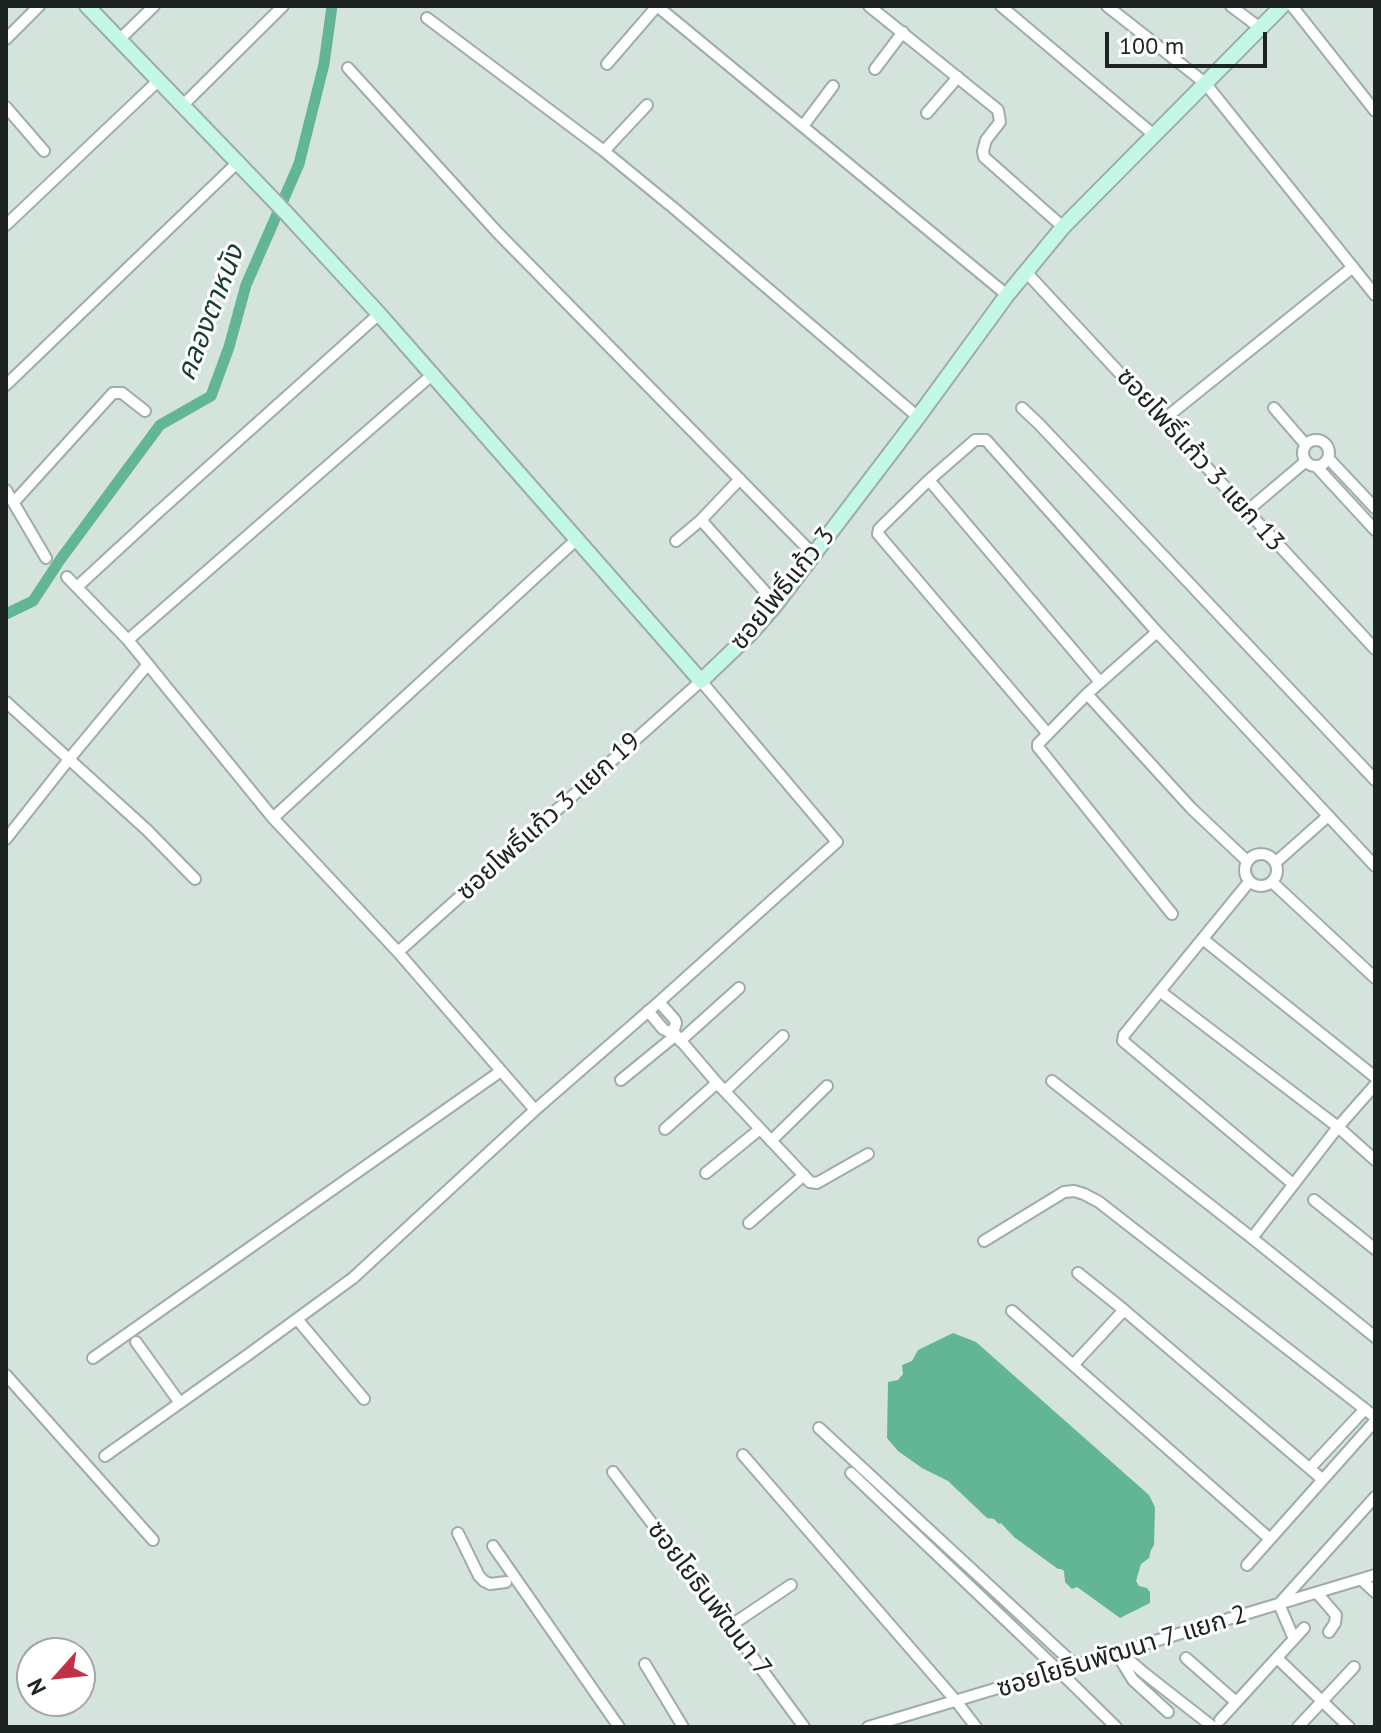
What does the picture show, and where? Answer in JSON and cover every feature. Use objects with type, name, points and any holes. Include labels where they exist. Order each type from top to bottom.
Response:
[{"type":"street","points":[[6,39],[39,6]]},
{"type":"street","points":[[87,6],[286,213],[433,374],[837,842],[535,1110],[353,1278],[105,1456]]},
{"type":"street","points":[[119,40],[154,6]]},
{"type":"street","points":[[182,106],[283,6]]},
{"type":"street","points":[[607,64],[657,6],[1007,295]]},
{"type":"street","points":[[869,6],[998,110],[1000,122],[986,140],[984,157],[1063,227]]},
{"type":"street","points":[[1001,6],[1154,135]]},
{"type":"street","points":[[1107,6],[1205,83],[1375,295]]},
{"type":"street","points":[[1231,6],[1260,28]]},
{"type":"street","name":"ซอยโพธิ์แก้ว 3","points":[[701,681],[776,604],[1007,295],[1063,227],[1282,6]]},
{"type":"street","points":[[1292,6],[1375,111]]},
{"type":"street","points":[[427,18],[604,151],[918,417]]},
{"type":"street","points":[[875,69],[903,32]]},
{"type":"street","points":[[348,68],[497,232],[813,554]]},
{"type":"street","points":[[927,113],[958,77]]},
{"type":"street","points":[[6,225],[158,81]]},
{"type":"street","points":[[803,126],[833,86]]},
{"type":"street","points":[[604,151],[647,105]]},
{"type":"street","points":[[6,107],[44,151]]},
{"type":"street","points":[[6,385],[237,163]]},
{"type":"street","points":[[1163,420],[1353,267]]},
{"type":"street","name":"ซอยโพธิ์แก้ว 3 แยก 13","points":[[1026,272],[1375,649]]},
{"type":"street","points":[[77,587],[379,314]]},
{"type":"street","points":[[128,640],[433,374]]},
{"type":"street","points":[[14,502],[113,393],[122,393],[145,411]]},
{"type":"street","points":[[1022,408],[1375,780]]},
{"type":"street","points":[[1274,408],[1306,445]]},
{"type":"street","points":[[1048,734],[878,534],[879,529],[929,480],[975,440],[986,440],[1157,632],[1375,866]]},
{"type":"street","points":[[1247,511],[1311,464],[1323,464],[1329,450],[1324,443],[1313,440],[1306,445],[1303,453],[1311,464],[1375,530]]},
{"type":"street","points":[[1328,458],[1375,508]]},
{"type":"street","points":[[676,541],[740,479]]},
{"type":"street","points":[[929,480],[1100,682]]},
{"type":"street","points":[[6,490],[46,558]]},
{"type":"street","points":[[701,520],[776,604]]},
{"type":"street","points":[[273,818],[577,539]]},
{"type":"street","points":[[67,577],[128,640],[273,818],[398,952],[535,1110]]},
{"type":"street","points":[[1157,632],[1087,694],[1038,744],[1040,751],[1172,914]]},
{"type":"street","points":[[6,839],[148,664]]},
{"type":"street","name":"ซอยโพธิ์แก้ว 3 แยก 19","points":[[398,952],[701,681]]},
{"type":"street","points":[[1087,694],[1191,808],[1247,861]]},
{"type":"street","points":[[6,702],[147,830],[195,879]]},
{"type":"street","points":[[1275,863],[1328,816]]},
{"type":"street","points":[[1264,854],[1272,858],[1276,875],[1272,882],[1261,887],[1249,882],[1244,872],[1247,861],[1254,855],[1264,854]]},
{"type":"street","points":[[1249,882],[1124,1035],[1124,1043],[1293,1184]]},
{"type":"street","points":[[1272,882],[1375,978]]},
{"type":"street","points":[[1204,940],[1375,1077]]},
{"type":"street","points":[[621,1080],[739,988]]},
{"type":"street","points":[[1161,992],[1338,1127],[1375,1160]]},
{"type":"street","points":[[659,1002],[675,1020],[677,1036]]},
{"type":"street","points":[[648,1011],[663,1029],[677,1036],[810,1182],[817,1183],[868,1154]]},
{"type":"street","points":[[665,1129],[783,1036]]},
{"type":"street","points":[[93,1358],[501,1071]]},
{"type":"street","points":[[1052,1081],[1375,1337]]},
{"type":"street","points":[[1252,1238],[1338,1127],[1375,1085]]},
{"type":"street","points":[[771,1141],[827,1086]]},
{"type":"street","points":[[706,1173],[760,1129]]},
{"type":"street","points":[[749,1223],[804,1175]]},
{"type":"street","points":[[984,1241],[1064,1192],[1084,1194],[1099,1202],[1375,1419],[1247,1565]]},
{"type":"street","points":[[1314,1200],[1375,1249]]},
{"type":"street","points":[[1078,1273],[1322,1479]]},
{"type":"street","points":[[1074,1364],[1124,1310]]},
{"type":"street","points":[[1012,1311],[1270,1539]]},
{"type":"street","points":[[297,1319],[364,1399]]},
{"type":"street","points":[[136,1342],[180,1403]]},
{"type":"street","points":[[6,1375],[153,1540]]},
{"type":"street","points":[[1310,1468],[1365,1409]]},
{"type":"street","points":[[819,1428],[1076,1666]]},
{"type":"street","points":[[743,1455],[976,1727]]},
{"type":"street","name":"ซอยโยธินพัฒนา 7","points":[[613,1472],[804,1727]]},
{"type":"street","points":[[851,1473],[1116,1727]]},
{"type":"street","points":[[1294,1639],[1279,1604],[1375,1497]]},
{"type":"street","points":[[458,1533],[479,1576],[490,1584],[506,1582]]},
{"type":"street","points":[[493,1546],[619,1727]]},
{"type":"street","name":"ซอยโยธินพัฒนา 7 แยก 2","points":[[868,1727],[1375,1575]]},
{"type":"street","points":[[1362,1580],[1375,1592]]},
{"type":"street","points":[[730,1626],[791,1585]]},
{"type":"street","points":[[1317,1593],[1336,1615],[1329,1632]]},
{"type":"street","points":[[1119,1653],[1216,1724],[1304,1628]]},
{"type":"street","points":[[1119,1653],[1133,1680],[1168,1712]]},
{"type":"street","points":[[1186,1658],[1236,1702]]},
{"type":"street","points":[[1277,1658],[1349,1727]]},
{"type":"street","points":[[645,1664],[683,1727]]},
{"type":"street","points":[[1298,1727],[1354,1667]]},
{"type":"shaded area","points":[[953,1333],[976,1342],[1149,1495],[1155,1507],[1154,1545],[1149,1558],[1141,1564],[1136,1581],[1150,1592],[1150,1603],[1120,1618],[1077,1587],[1072,1589],[1065,1582],[1064,1571],[1014,1537],[1001,1523],[987,1518],[948,1481],[922,1468],[898,1451],[887,1438],[888,1382],[898,1380],[903,1374],[902,1365],[912,1361],[918,1350]]},
{"type":"waterway","name":"คลองตาหนัง","points":[[6,614],[33,601],[160,425],[211,396],[229,347],[246,285],[299,164],[324,64],[332,6]]}]
